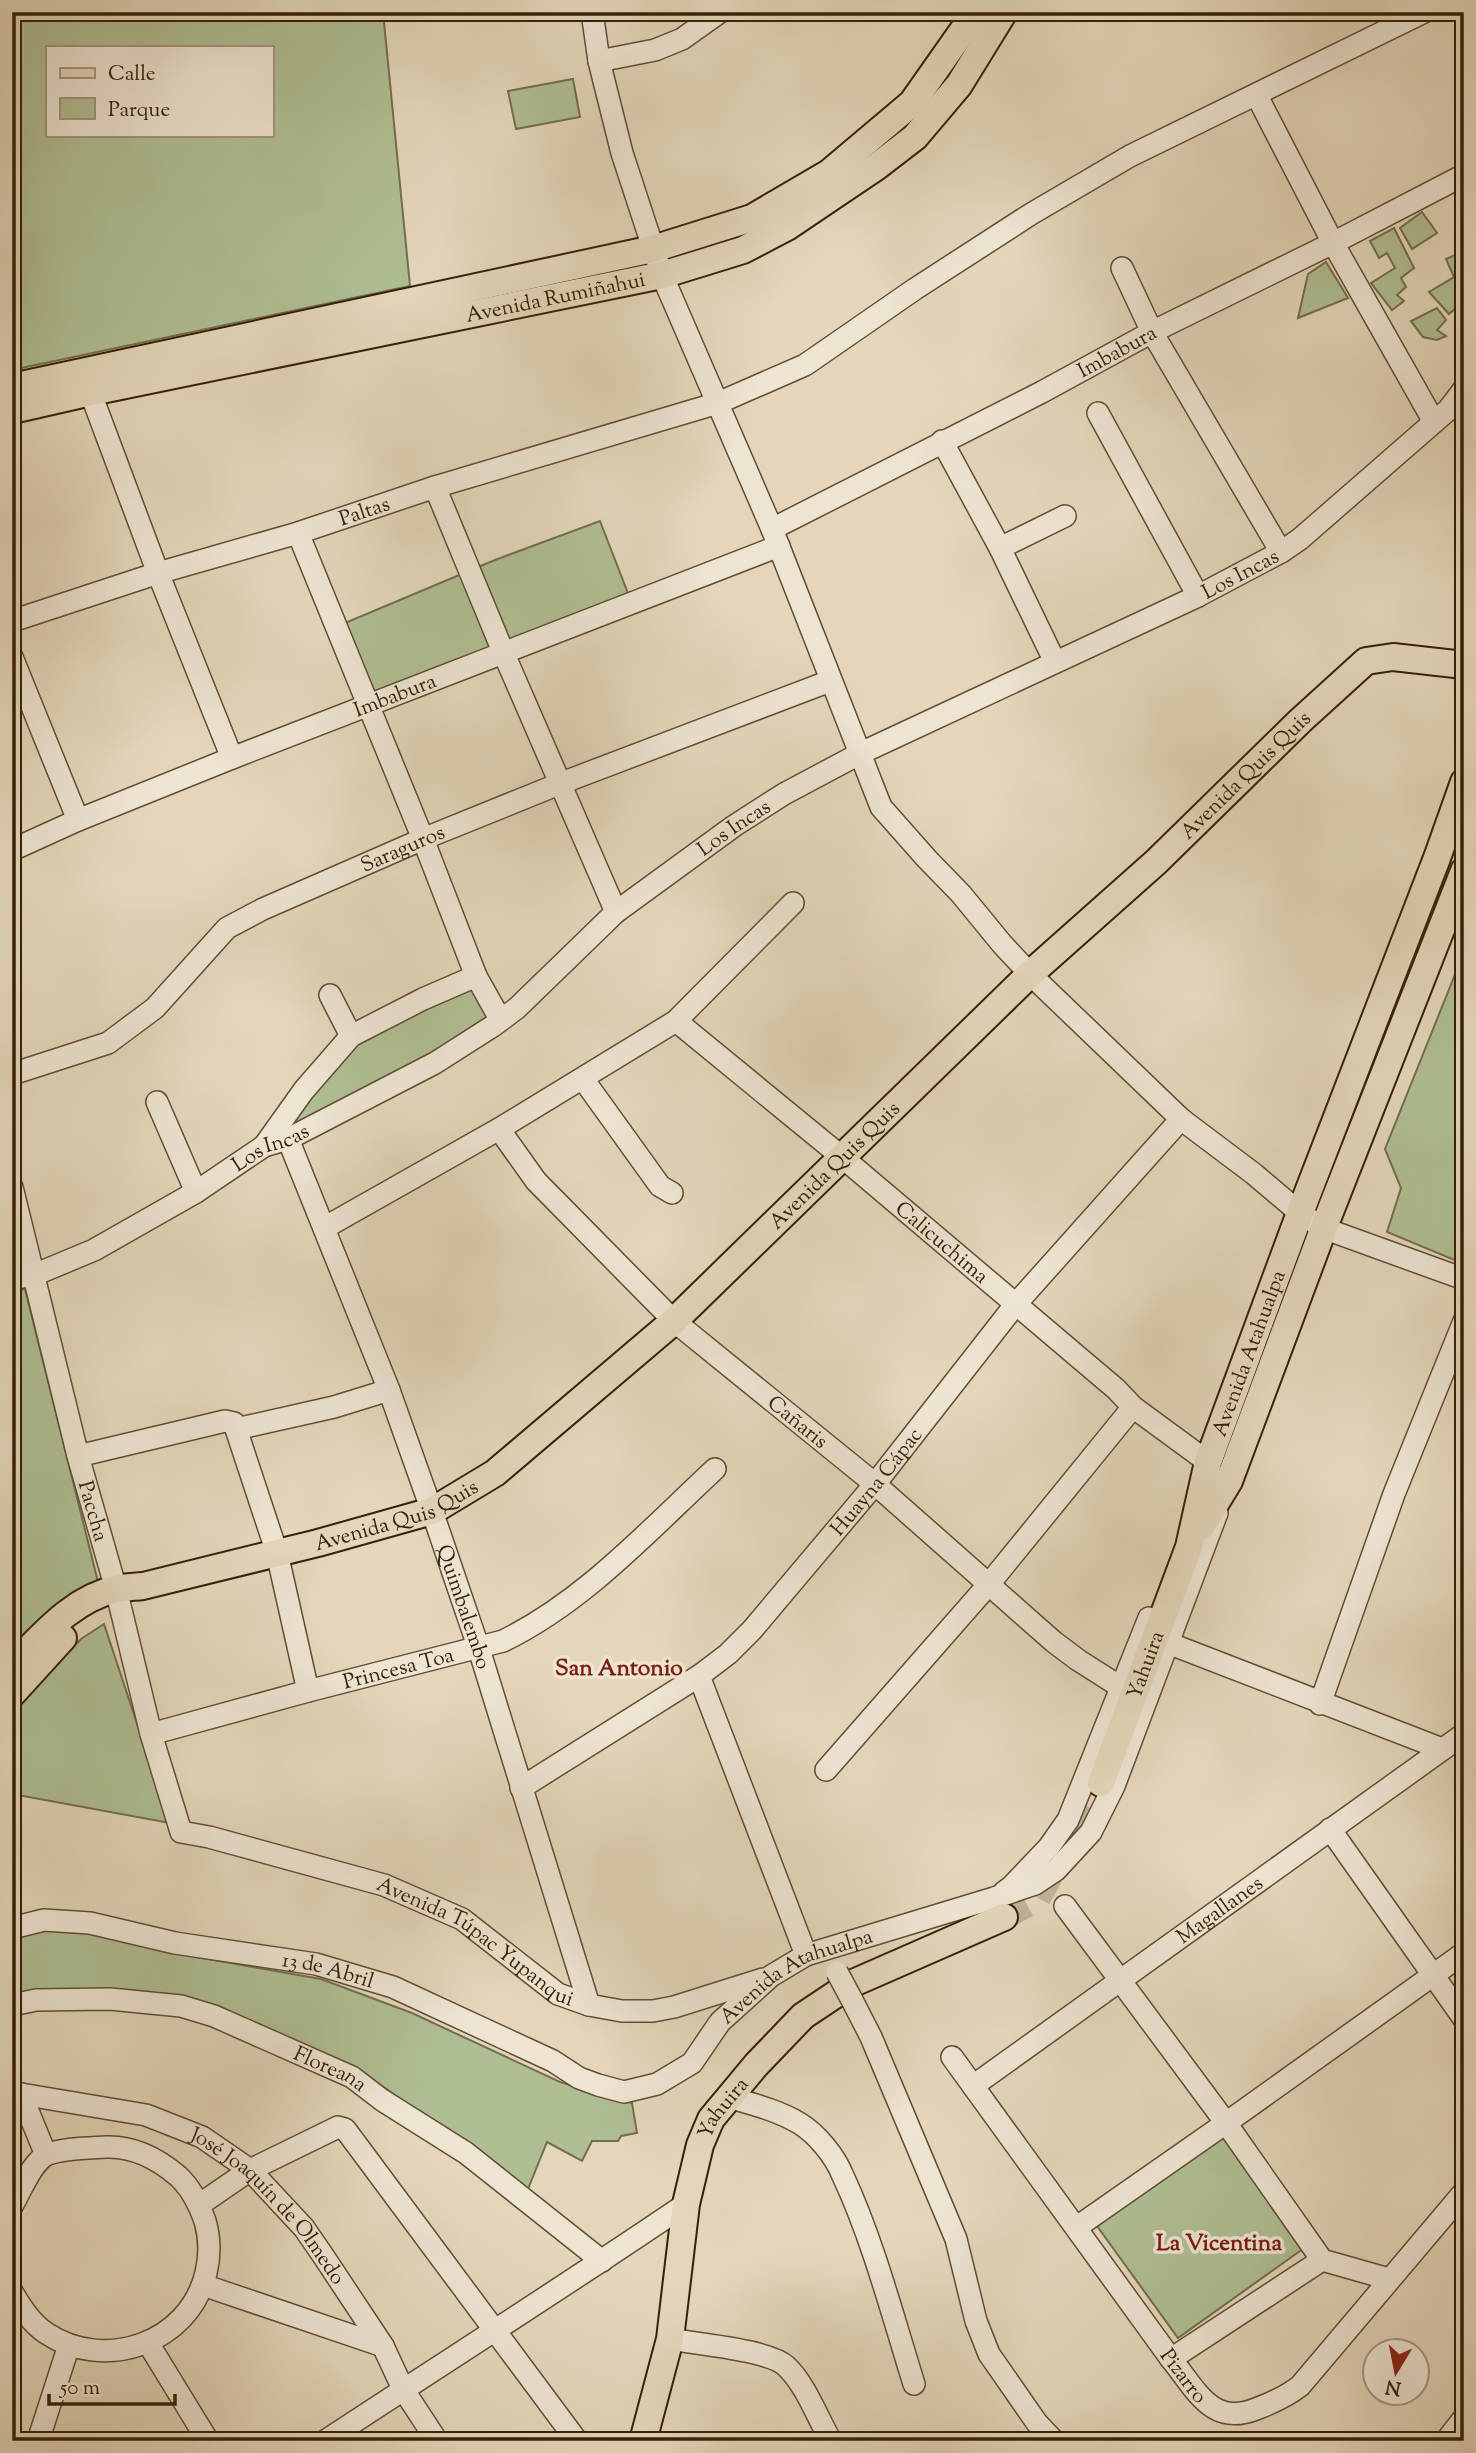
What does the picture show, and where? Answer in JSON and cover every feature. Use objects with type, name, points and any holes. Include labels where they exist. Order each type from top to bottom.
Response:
[{"type":"main road","name":"Avenida Rumiñahui","points":[[12,410],[87,382],[653,248],[752,218],[829,173],[912,103],[976,12]]},
{"type":"main road","name":"Avenida Rumiñahui","points":[[12,387],[87,382],[662,275],[743,250],[787,227],[915,136],[959,85],[1004,12]]},
{"type":"main road","name":"Avenida Quis Quis","points":[[12,1666],[60,1617],[143,1586],[432,1511],[495,1474],[674,1321],[1030,974],[1156,862],[1300,721],[1366,662],[1393,657],[1464,665]]},
{"type":"main road","name":"Avenida Atahualpa","points":[[1214,1473],[1300,1213],[1464,782]]},
{"type":"main road","name":"Avenida Atahualpa","points":[[1214,1473],[1323,1228],[1464,871]]},
{"type":"main road","name":"Yahuira","points":[[1101,1783],[1214,1473]]},
{"type":"main road","name":"Avenida Quis Quis","points":[[12,1694],[63,1638],[117,1595]]},
{"type":"main road","name":"Yahuira","points":[[643,2441],[670,2339],[686,2204],[700,2145],[711,2119],[803,2016],[851,1984],[999,1908]]},
{"type":"street","points":[[592,12],[599,61],[622,152],[662,275],[775,537],[881,807],[1030,974],[1181,1119],[1300,1213],[1323,1228],[1464,1279]]},
{"type":"street","points":[[599,61],[655,50],[682,40],[720,12]]},
{"type":"street","name":"Paltas","points":[[12,621],[158,573],[298,533],[435,487],[718,402],[805,365],[1031,214],[1130,156],[1424,12]]},
{"type":"street","points":[[1257,96],[1333,243],[1433,421]]},
{"type":"street","name":"Imbabura","points":[[12,850],[78,820],[232,758],[504,654],[775,537],[943,441],[1464,175]]},
{"type":"street","points":[[1122,268],[1152,332],[1282,552]]},
{"type":"street","points":[[87,382],[158,573],[232,758]]},
{"type":"street","name":"Los Incas","points":[[12,1279],[34,1275],[94,1250],[196,1192],[264,1146],[288,1139],[435,1063],[517,1008],[616,912],[784,794],[861,753],[1198,596],[1282,552],[1448,410],[1464,389]]},
{"type":"street","points":[[1098,413],[1198,596]]},
{"type":"street","points":[[943,441],[1000,548],[1055,662]]},
{"type":"street","points":[[435,487],[616,912]]},
{"type":"street","points":[[1000,548],[1065,516]]},
{"type":"street","points":[[298,533],[370,706],[476,975],[500,1019]]},
{"type":"street","points":[[12,657],[78,820]]},
{"type":"street","name":"Saraguros","points":[[12,1074],[108,1043],[155,1008],[228,928],[263,909],[559,783],[830,681]]},
{"type":"street","points":[[324,1228],[499,1129],[676,1021],[793,902]]},
{"type":"street","points":[[264,1146],[304,1090],[351,1036],[476,975]]},
{"type":"street","points":[[330,995],[351,1036]]},
{"type":"street","name":"Calicuchima","points":[[676,1021],[842,1157],[1116,1389],[1133,1407],[1214,1473]]},
{"type":"street","points":[[583,1079],[660,1186],[672,1193]]},
{"type":"street","points":[[157,1102],[196,1192]]},
{"type":"street","name":"Huayna Cápac","points":[[521,1788],[699,1676],[728,1654],[752,1630],[875,1484],[1015,1305],[1181,1119]]},
{"type":"street","name":"Cañaris","points":[[499,1129],[536,1181],[674,1321],[875,1484],[1054,1642],[1122,1688]]},
{"type":"street","name":"Quimbalembo","points":[[288,1139],[388,1390],[432,1511],[479,1649],[589,2005]]},
{"type":"street","name":"Paccha","points":[[12,1187],[78,1456],[181,1832]]},
{"type":"street","points":[[1320,1704],[1394,1494],[1464,1321]]},
{"type":"street","points":[[78,1456],[225,1421],[235,1426],[334,1407],[388,1390]]},
{"type":"street","points":[[826,1770],[989,1584],[1133,1407]]},
{"type":"street","points":[[235,1426],[277,1553],[309,1691]]},
{"type":"street","name":"Princesa Toa","points":[[152,1734],[503,1641],[572,1600],[715,1469]]},
{"type":"street","name":"Avenida Atahualpa","points":[[624,2092],[657,2084],[692,2063],[720,2022],[771,1976],[806,1955],[836,1944],[999,1908],[1056,1870],[1091,1832],[1114,1786],[1168,1643],[1214,1473]]},
{"type":"street","name":"Avenida Atahualpa","points":[[999,1908],[1012,1887],[1049,1847],[1068,1820],[1214,1473]]},
{"type":"street","points":[[1168,1643],[1442,1749]]},
{"type":"street","points":[[699,1676],[806,1955]]},
{"type":"street","name":"Magallanes","points":[[973,2086],[1464,1734]]},
{"type":"street","points":[[1330,1829],[1464,2019]]},
{"type":"street","name":"Avenida Túpac Yupanqui","points":[[181,1832],[209,1836],[384,1885],[462,1919],[558,1994],[589,2005],[622,2011],[653,2011],[674,2007],[771,1976]]},
{"type":"street","points":[[1065,1906],[1121,1978],[1322,2260],[1388,2279]]},
{"type":"street","name":"13 de Abril","points":[[12,1928],[44,1920],[90,1923],[175,1942],[334,1968],[393,1987],[553,2061],[579,2078],[624,2092]]},
{"type":"street","points":[[836,1944],[837,1972],[871,2037],[956,2239],[976,2321],[989,2354],[1037,2423],[1054,2441]]},
{"type":"street","points":[[1077,2227],[1464,1953]]},
{"type":"street","name":"Floreana","points":[[12,2006],[36,2000],[110,1999],[181,2006],[214,2016],[352,2077],[382,2100],[466,2153],[602,2261]]},
{"type":"street","name":"Pizarro","points":[[952,2057],[1171,2359],[1213,2409],[1228,2414],[1245,2414],[1300,2386],[1464,2192]]},
{"type":"street","points":[[17,2094],[47,2155]]},
{"type":"street","name":"José Joaquín de Olmedo","points":[[17,2094],[146,2115],[202,2137],[250,2170],[304,2228],[383,2346],[403,2389],[437,2441]]},
{"type":"street","points":[[728,2097],[764,2107],[799,2123],[824,2146],[843,2174],[876,2265],[914,2385]]},
{"type":"street","points":[[141,2152],[146,2115]]},
{"type":"street","points":[[199,2205],[250,2170],[338,2127],[345,2129],[577,2441]]},
{"type":"street","points":[[12,2206],[34,2167],[47,2155],[87,2148],[114,2147],[141,2152],[164,2165],[184,2182],[199,2205],[208,2231],[209,2259],[203,2285],[190,2309],[171,2329],[148,2343],[122,2351],[95,2352],[69,2345],[44,2332],[24,2313],[12,2292]]},
{"type":"street","points":[[325,2441],[686,2204]]},
{"type":"street","points":[[1171,2359],[1322,2260]]},
{"type":"street","points":[[203,2285],[383,2346]]},
{"type":"street","points":[[670,2339],[780,2361],[800,2385],[831,2441]]},
{"type":"street","points":[[148,2343],[208,2441]]},
{"type":"street","points":[[38,2441],[69,2345]]},
{"type":"street","points":[[1446,2441],[1464,2418]]},
{"type":"green space","points":[[12,12],[383,12],[410,286],[12,370]]},
{"type":"green space","points":[[573,79],[580,117],[516,129],[508,91]]},
{"type":"green space","points":[[1422,212],[1437,233],[1412,249],[1400,228]]},
{"type":"green space","points":[[1394,228],[1414,268],[1401,278],[1406,287],[1397,295],[1404,301],[1392,310],[1371,283],[1395,268],[1387,253],[1379,258],[1370,241]]},
{"type":"green space","points":[[1464,251],[1464,301],[1449,314],[1429,292],[1454,277],[1446,259]]},
{"type":"green space","points":[[1326,262],[1348,298],[1298,318],[1308,274]]},
{"type":"green space","points":[[1437,308],[1446,320],[1437,330],[1446,336],[1437,340],[1423,337],[1411,321]]},
{"type":"green space","points":[[600,521],[629,596],[375,693],[345,623],[495,560]]},
{"type":"green space","points":[[1464,952],[1464,1264],[1387,1232],[1401,1188],[1385,1149]]},
{"type":"green space","points":[[466,972],[489,1021],[291,1130],[266,1133],[342,1035]]},
{"type":"green space","points":[[25,1289],[98,1582],[52,1611],[12,1648],[12,1292]]},
{"type":"green space","points":[[104,1624],[170,1823],[12,1794],[12,1710],[81,1639]]},
{"type":"green space","points":[[49,1929],[104,1935],[174,1953],[321,1979],[412,2013],[560,2082],[632,2103],[637,2133],[621,2136],[618,2141],[592,2141],[582,2161],[547,2142],[528,2189],[378,2083],[310,2052],[173,2013],[72,2004],[12,2009],[12,1938]]},
{"type":"green space","points":[[1226,2134],[1307,2246],[1178,2338],[1097,2226]]},
{"type":"tunnel","points":[[1004,1917],[1038,1898],[1101,1783]]},
{"type":"district","name":"San Antonio","points":[[619,1667]]},
{"type":"district","name":"La Vicentina","points":[[1219,2242]]}]
